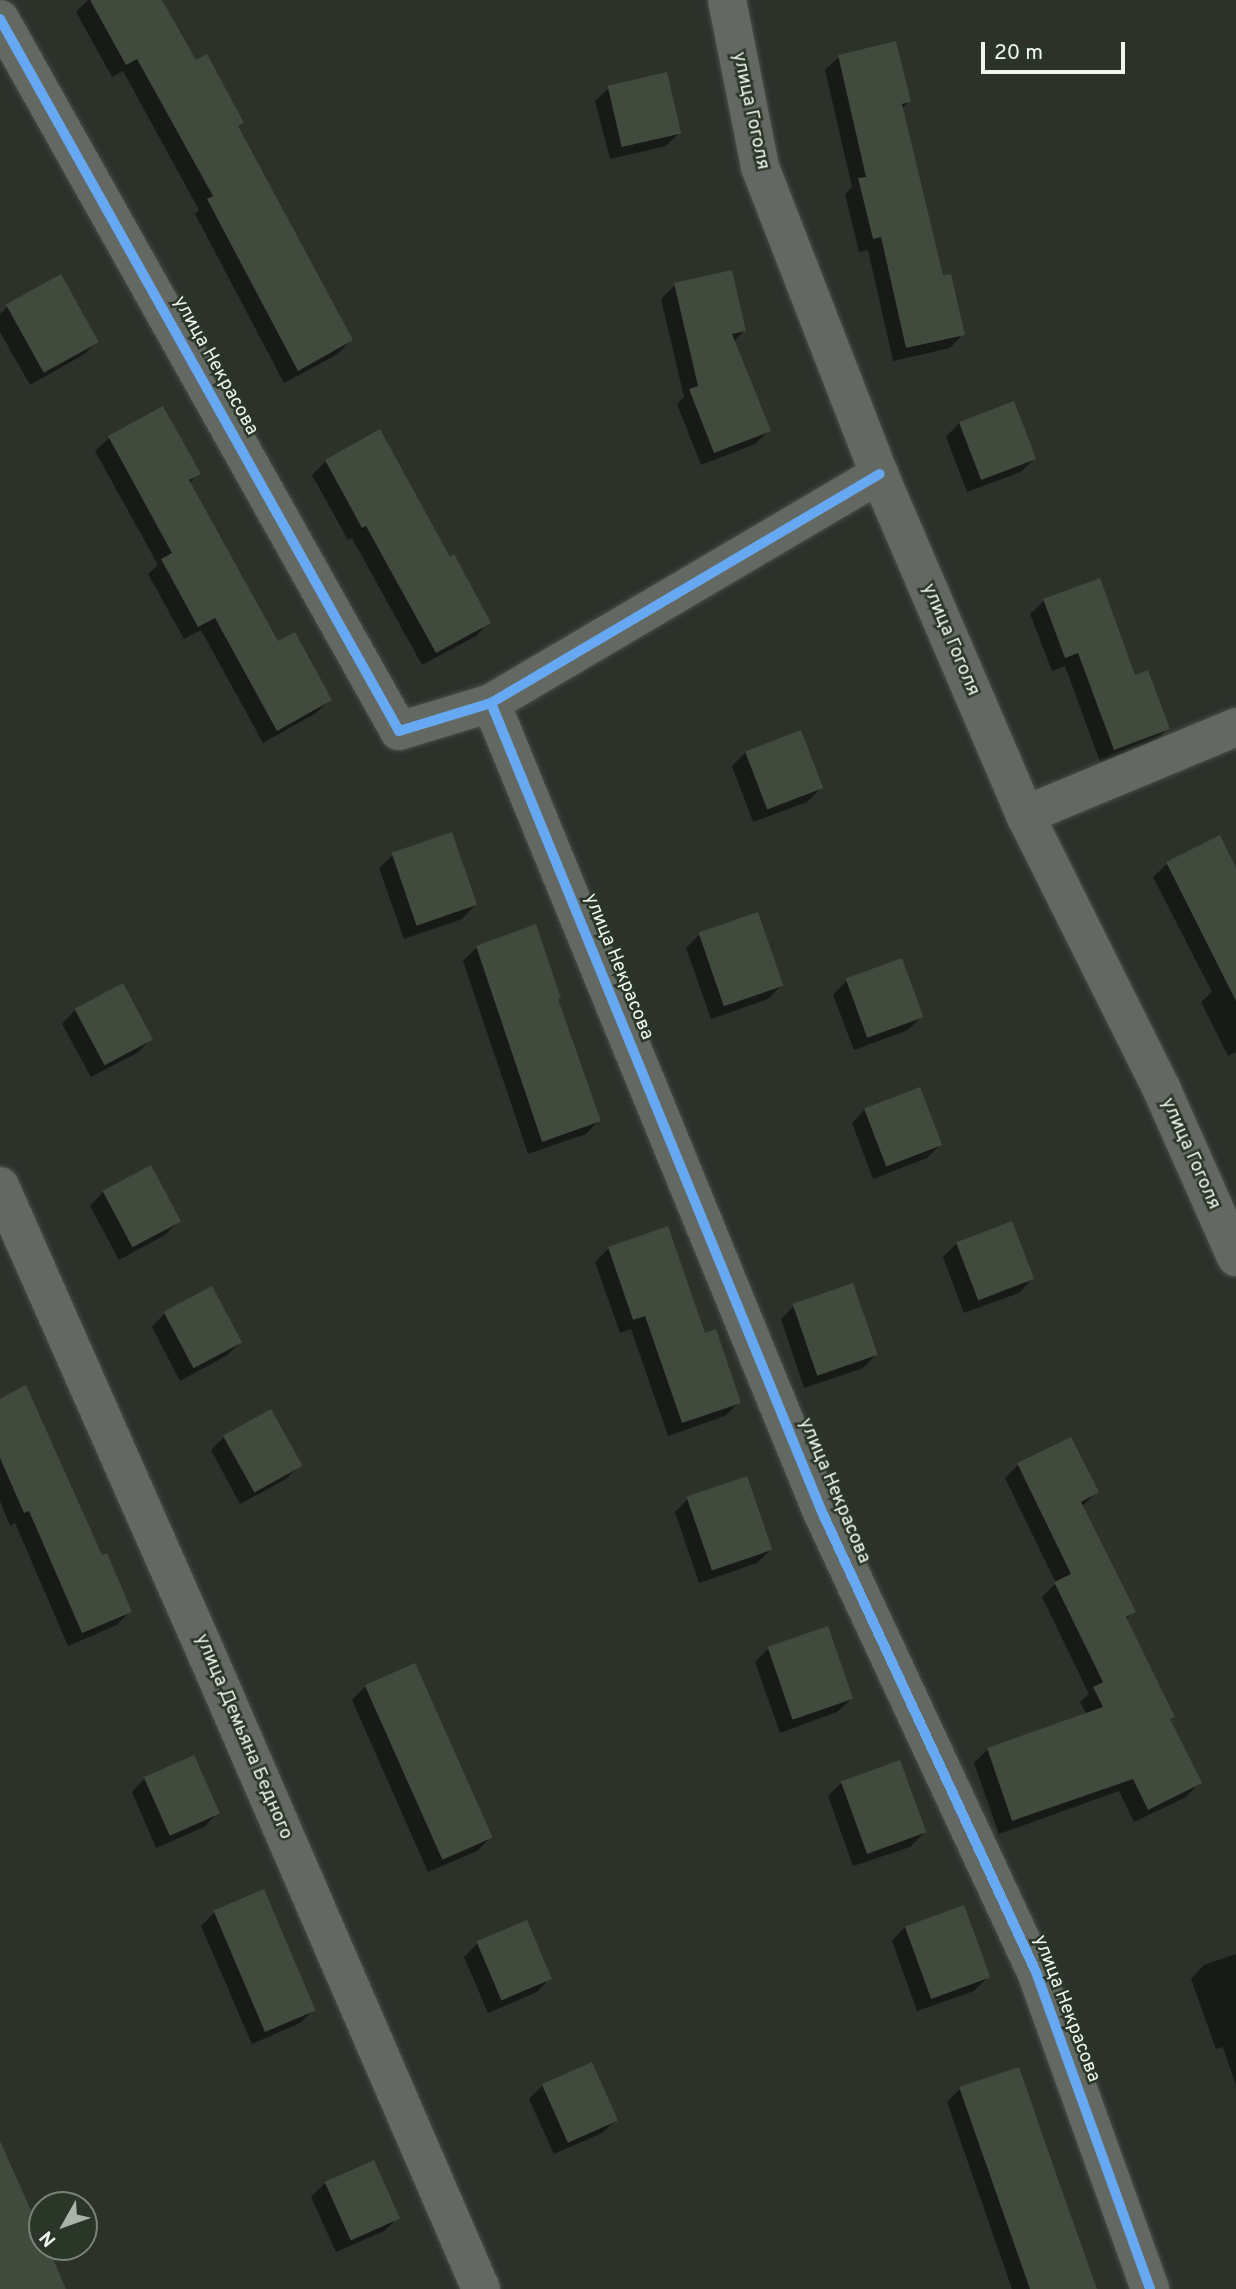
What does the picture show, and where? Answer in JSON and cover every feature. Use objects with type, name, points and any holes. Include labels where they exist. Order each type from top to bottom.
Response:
[{"type":"street","name":"улица Гоголя","points":[[727,0],[760,167],[879,474],[1025,815],[1162,1090],[1236,1258]]},
{"type":"street","name":"улица Некрасова","points":[[0,19],[399,731],[491,704],[822,1512],[1036,1972],[1150,2289]]},
{"type":"street","points":[[491,704],[879,474]]},
{"type":"street","points":[[1025,815],[1236,727]]},
{"type":"street","name":"улица Демьяна Бедного","points":[[0,1186],[211,1661],[481,2289]]},
{"type":"building","points":[[90,0],[162,0],[196,60],[207,54],[244,123],[238,126],[353,340],[298,371],[207,199],[213,196],[137,59],[126,65]]},
{"type":"building","points":[[896,41],[911,102],[902,104],[943,275],[951,274],[965,335],[906,348],[881,237],[873,239],[858,178],[866,177],[838,55]]},
{"type":"building","points":[[667,72],[681,133],[622,147],[608,86]]},
{"type":"building","points":[[732,270],[746,331],[732,334],[771,431],[714,453],[689,389],[698,386],[674,283]]},
{"type":"building","points":[[61,274],[99,342],[44,373],[6,305]]},
{"type":"building","points":[[1014,401],[1036,459],[981,480],[959,422]]},
{"type":"building","points":[[163,406],[201,474],[189,480],[278,641],[295,632],[332,700],[277,731],[215,618],[198,627],[161,559],[172,553],[108,436]]},
{"type":"building","points":[[380,429],[450,557],[454,554],[491,623],[436,653],[366,526],[362,528],[325,460]]},
{"type":"building","points":[[1100,578],[1135,675],[1148,670],[1170,729],[1114,750],[1078,653],[1065,658],[1043,599]]},
{"type":"building","points":[[801,730],[823,788],[767,809],[745,752]]},
{"type":"building","points":[[452,832],[477,905],[417,926],[391,853]]},
{"type":"building","points":[[1220,835],[1236,868],[1236,1001],[1166,862]]},
{"type":"building","points":[[758,912],[783,986],[724,1006],[698,933]]},
{"type":"building","points":[[536,924],[561,998],[558,999],[601,1121],[542,1142],[476,946]]},
{"type":"building","points":[[902,958],[924,1017],[867,1038],[846,979]]},
{"type":"building","points":[[123,983],[153,1040],[104,1065],[74,1009]]},
{"type":"building","points":[[920,1087],[942,1145],[886,1166],[864,1109]]},
{"type":"building","points":[[151,1165],[181,1222],[132,1247],[102,1191]]},
{"type":"building","points":[[1012,1221],[1034,1279],[978,1300],[956,1243]]},
{"type":"building","points":[[668,1226],[705,1333],[716,1329],[741,1403],[682,1423],[645,1316],[633,1320],[608,1247]]},
{"type":"building","points":[[853,1283],[878,1355],[817,1376],[792,1304]]},
{"type":"building","points":[[212,1286],[242,1343],[193,1368],[163,1312]]},
{"type":"building","points":[[26,1385],[102,1555],[107,1553],[132,1612],[82,1633],[29,1511],[24,1513],[0,1458],[0,1399]]},
{"type":"building","points":[[271,1409],[303,1466],[254,1493],[223,1436]]},
{"type":"building","points":[[1071,1437],[1099,1492],[1081,1502],[1136,1612],[1126,1617],[1175,1717],[1170,1719],[1202,1783],[1148,1810],[1133,1779],[1012,1821],[987,1748],[1103,1707],[1093,1687],[1103,1682],[1054,1582],[1071,1574],[1017,1463]]},
{"type":"building","points":[[747,1476],[772,1550],[712,1571],[686,1497]]},
{"type":"building","points":[[828,1626],[853,1699],[793,1720],[767,1647]]},
{"type":"building","points":[[415,1663],[493,1837],[442,1860],[365,1685]]},
{"type":"building","points":[[194,1755],[220,1813],[170,1836],[144,1777]]},
{"type":"building","points":[[900,1760],[926,1832],[867,1854],[841,1782]]},
{"type":"building","points":[[264,1889],[316,2011],[265,2032],[213,1910]]},
{"type":"building","points":[[964,1905],[990,1977],[931,1999],[905,1927]]},
{"type":"building","points":[[527,1920],[552,1979],[501,2000],[476,1941]]},
{"type":"building","points":[[592,2062],[618,2120],[568,2143],[542,2084]]},
{"type":"building","points":[[1019,2067],[1097,2289],[1030,2289],[979,2144],[959,2087]]},
{"type":"building","points":[[0,2141],[28,2204],[28,2261],[54,2261],[66,2289],[0,2289]]},
{"type":"building","points":[[374,2160],[400,2218],[351,2240],[325,2182]]},
{"type":"cycle path","points":[[0,19],[399,731],[491,703],[879,474]]},
{"type":"cycle path","points":[[491,703],[822,1512],[1036,1972],[1150,2289]]}]
